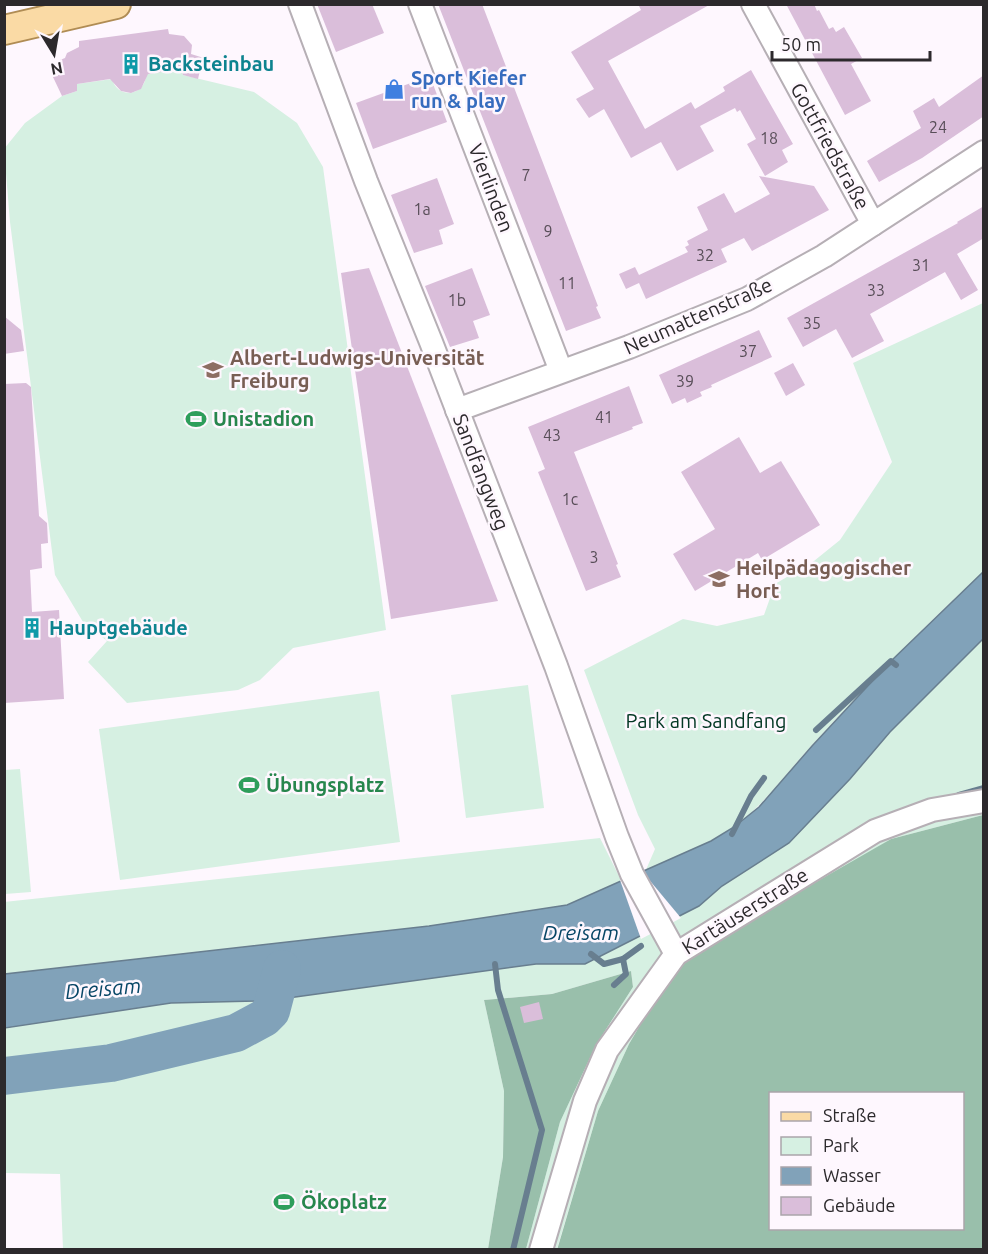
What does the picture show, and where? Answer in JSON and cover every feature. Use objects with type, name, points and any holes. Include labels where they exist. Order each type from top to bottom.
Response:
[{"type":"main road","points":[[4,30],[116,4]]},
{"type":"street","name":"Sandfangweg","points":[[300,4],[366,181],[556,666],[632,874],[671,946]]},
{"type":"street","name":"Vierlinden","points":[[420,4],[561,371]]},
{"type":"street","name":"Gottfriedstraße","points":[[753,4],[873,224]]},
{"type":"street","name":"Neumattenstraße","points":[[457,410],[629,347],[747,299],[824,256],[984,152]]},
{"type":"street","name":"Kartäuserstraße","points":[[541,1250],[585,1101],[607,1050],[671,946],[875,831],[932,810],[984,801]]},
{"type":"green space","name":"Unistadion","points":[[181,69],[183,75],[254,92],[297,123],[323,167],[386,630],[293,648],[260,680],[238,690],[127,703],[88,662],[107,641],[83,622],[55,575],[10,222],[4,149],[25,123],[62,96],[77,91],[77,84],[112,79],[120,90],[131,93],[142,87],[146,74]]},
{"type":"green space","name":"Park am Sandfang","points":[[983,303],[983,572],[875,677],[746,817],[714,840],[645,872],[655,849],[638,815],[584,670],[683,619],[717,626],[764,615],[775,584],[814,561],[840,540],[892,462],[853,363]]},
{"type":"green space","points":[[983,639],[983,815],[891,839],[663,986],[629,1044],[598,1111],[557,1249],[526,1249],[560,1122],[596,1045],[633,987],[631,971],[552,994],[484,1000],[504,1091],[503,1157],[488,1249],[63,1249],[60,1174],[5,1173],[5,1083],[109,1074],[132,1066],[152,1064],[236,1043],[267,1026],[279,1015],[288,998],[536,964],[585,964],[698,906],[850,779],[890,732]]},
{"type":"green space","points":[[528,685],[544,808],[466,818],[451,695]]},
{"type":"green space","name":"Übungsplatz","points":[[379,691],[400,842],[120,880],[99,729]]},
{"type":"green space","points":[[20,769],[31,892],[5,894],[5,770]]},
{"type":"green space","points":[[983,815],[983,1249],[557,1250],[598,1111],[629,1044],[663,986],[684,963],[703,947],[891,839]]},
{"type":"green space","points":[[600,838],[622,882],[568,905],[429,926],[5,974],[4,902]]},
{"type":"green space","points":[[631,971],[633,987],[596,1045],[560,1122],[526,1249],[488,1249],[503,1157],[504,1091],[484,1000],[552,994]]},
{"type":"green space","points":[[256,1001],[259,1014],[228,1032],[136,1050],[5,1063],[5,1028],[172,1003]]},
{"type":"water","name":"Dreisam","points":[[983,572],[983,639],[890,732],[850,779],[789,843],[722,886],[699,906],[585,964],[536,964],[288,998],[171,1003],[5,1028],[5,974],[429,926],[567,905],[711,841],[734,827],[759,807],[891,661]]},
{"type":"pier","points":[[641,870],[681,918],[641,939],[620,880]]},
{"type":"building","points":[[317,4],[372,4],[384,33],[336,52]]},
{"type":"building","points":[[438,4],[482,4],[601,318],[566,331]]},
{"type":"building","points":[[638,4],[711,4],[608,61],[645,129],[691,102],[695,109],[725,91],[723,87],[751,70],[793,144],[782,150],[788,162],[765,176],[747,144],[756,139],[740,110],[737,112],[735,108],[700,126],[714,151],[677,171],[661,142],[631,158],[604,109],[589,118],[576,99],[594,89],[571,52],[641,10]]},
{"type":"building","points":[[786,4],[814,4],[829,29],[833,27],[836,32],[844,27],[862,58],[851,64],[871,101],[845,115]]},
{"type":"building","name":"Backsteinbau","points":[[168,29],[169,34],[184,36],[192,45],[191,54],[220,63],[201,66],[198,79],[183,75],[181,69],[148,74],[141,89],[131,93],[121,91],[110,79],[77,84],[77,91],[62,96],[53,77],[64,73],[60,60],[65,58],[67,53],[79,47],[79,41]]},
{"type":"building","points":[[984,75],[984,116],[922,158],[879,182],[867,161],[921,128],[913,111],[934,98],[939,107]]},
{"type":"building","points":[[430,76],[447,122],[373,149],[356,103]]},
{"type":"building","points":[[759,176],[814,186],[829,210],[752,251],[744,238],[721,249],[727,262],[646,299],[639,283],[626,289],[619,274],[635,267],[639,275],[688,252],[685,247],[689,245],[687,241],[708,230],[697,207],[724,193],[735,213],[770,194]]},
{"type":"building","points":[[437,178],[454,224],[439,230],[443,244],[414,253],[391,195]]},
{"type":"building","points":[[984,206],[984,238],[957,254],[978,290],[961,300],[945,272],[870,314],[884,341],[852,358],[836,329],[803,347],[787,318],[958,223]]},
{"type":"building","points":[[369,268],[498,601],[391,619],[341,273]]},
{"type":"building","points":[[472,268],[490,315],[473,321],[479,338],[450,347],[425,286]]},
{"type":"building","points":[[4,316],[21,330],[24,351],[4,354]]},
{"type":"building","points":[[759,330],[772,357],[711,385],[712,387],[700,392],[702,396],[687,403],[685,398],[672,404],[659,375]]},
{"type":"building","points":[[793,363],[805,385],[786,396],[774,373]]},
{"type":"building","points":[[26,383],[31,387],[39,516],[47,523],[48,543],[41,544],[42,568],[30,570],[32,612],[59,610],[64,699],[4,703],[4,384]]},
{"type":"building","points":[[629,386],[643,423],[574,452],[621,577],[586,591],[538,472],[545,469],[528,427]]},
{"type":"building","points":[[739,437],[760,473],[781,461],[820,525],[762,560],[758,553],[695,591],[673,554],[715,529],[681,472]]},
{"type":"building","points":[[539,1002],[543,1019],[524,1023],[520,1007]]},
{"type":"waterway","points":[[816,730],[891,661],[896,665]]},
{"type":"waterway","points":[[732,834],[751,796],[764,778]]},
{"type":"waterway","points":[[959,795],[984,788]]},
{"type":"waterway","points":[[591,954],[604,964],[623,959],[641,946]]},
{"type":"waterway","points":[[614,985],[626,974],[623,959]]},
{"type":"waterway","points":[[495,964],[498,990],[542,1130],[513,1250]]},
{"type":"waterway","points":[[4,1076],[111,1063],[236,1033],[264,1018],[271,1011],[282,969]]},
{"type":"place","name":"Backsteinbau","points":[[131,64]]},
{"type":"place","name":"Sport Kiefer run & play","points":[[394,89]]},
{"type":"place","name":"Albert-Ludwigs-Universität Freiburg","points":[[213,370]]},
{"type":"place","name":"Unistadion","points":[[196,419]]},
{"type":"place","name":"Heilpädagogischer Hort","points":[[719,579]]},
{"type":"place","name":"Hauptgebäude","points":[[32,628]]},
{"type":"place","name":"Übungsplatz","points":[[249,785]]},
{"type":"place","name":"Ökoplatz","points":[[284,1202]]}]
